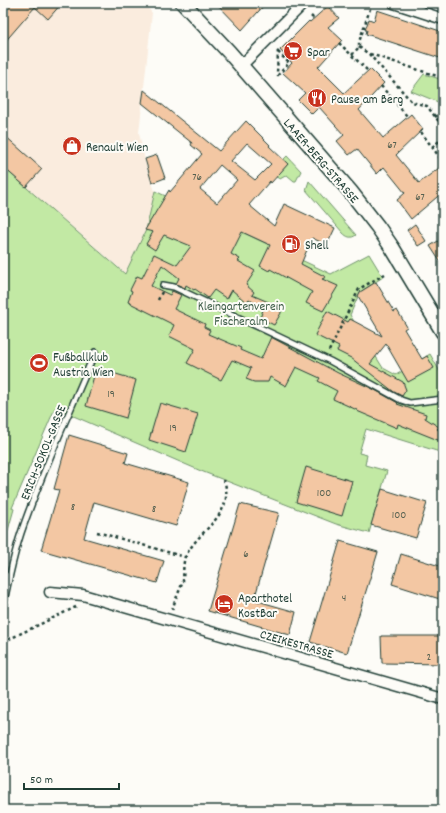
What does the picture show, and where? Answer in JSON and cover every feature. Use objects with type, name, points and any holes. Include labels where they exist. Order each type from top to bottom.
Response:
[{"type":"main road","name":"LAAER-BERG-STRASSE","points":[[182,3],[241,66],[350,191],[378,228],[443,332]]},
{"type":"street","points":[[241,66],[304,3]]},
{"type":"street","points":[[394,3],[443,19]]},
{"type":"street","name":"CZEIKESTRASSE","points":[[50,592],[83,595],[443,699]]},
{"type":"lane","points":[[163,285],[174,287],[326,359],[401,400],[410,403],[443,399]]},
{"type":"lane","name":"ERICH-SOKOL-GASSE","points":[[3,607],[12,562],[22,532],[39,486],[95,352]]},
{"type":"lane","points":[[3,574],[9,577]]},
{"type":"path","points":[[352,55],[359,47],[359,42],[372,3]]},
{"type":"path","points":[[311,16],[314,19]]},
{"type":"path","points":[[339,43],[368,71]]},
{"type":"path","points":[[359,47],[370,54],[443,78]]},
{"type":"path","points":[[277,51],[287,59],[289,63],[278,75],[277,51]]},
{"type":"path","points":[[370,54],[412,102],[427,106],[443,127]]},
{"type":"path","points":[[381,86],[408,116]]},
{"type":"path","points":[[435,117],[443,111]]},
{"type":"path","points":[[421,132],[443,162]]},
{"type":"path","points":[[432,147],[443,138]]},
{"type":"path","points":[[326,359],[359,289],[385,274]]},
{"type":"path","points":[[168,619],[183,581],[185,557],[195,542],[218,517],[223,507],[226,499],[226,486],[224,480]]},
{"type":"path","points":[[97,532],[185,557]]},
{"type":"path","points":[[3,642],[77,607],[83,595]]},
{"type":"shaded area","name":"Renault Wien","points":[[3,3],[144,3],[152,13],[139,133],[147,169],[155,191],[146,230],[126,274],[3,167]]},
{"type":"green space","points":[[424,74],[443,80],[443,104],[411,91]]},
{"type":"green space","points":[[287,156],[301,171],[296,181],[287,175],[280,179],[276,177],[288,164],[284,159]]},
{"type":"green space","name":"Kleingartenverein Fischeralm","points":[[3,167],[125,274],[146,230],[155,191],[331,274],[369,254],[383,277],[360,292],[350,315],[383,368],[396,375],[430,354],[443,377],[443,453],[366,429],[359,453],[367,455],[365,465],[387,471],[369,533],[336,524],[201,471],[55,408],[12,508],[14,509],[3,548]]},
{"type":"green space","points":[[309,181],[356,235],[349,237],[343,233],[306,190]]},
{"type":"building","points":[[3,3],[62,3],[48,19],[35,7],[3,44]]},
{"type":"building","points":[[216,3],[266,3],[242,30]]},
{"type":"building","points":[[328,6],[339,18],[328,27],[342,40],[318,67],[344,93],[370,69],[384,83],[359,110],[383,138],[411,114],[423,129],[396,155],[419,183],[443,165],[443,192],[411,219],[397,200],[405,193],[384,167],[377,174],[357,149],[349,155],[337,141],[344,135],[319,107],[312,114],[298,100],[305,93],[283,73],[292,63],[280,50],[309,21],[310,22]]},
{"type":"building","points":[[377,10],[443,32],[443,59],[366,34],[367,30],[365,30],[369,19],[374,21]]},
{"type":"building","points":[[144,90],[219,151],[246,121],[288,164],[271,183],[270,181],[249,205],[274,226],[284,204],[335,228],[327,245],[312,238],[301,264],[326,277],[322,279],[338,286],[323,311],[306,303],[312,292],[270,269],[269,271],[260,266],[270,245],[242,232],[231,254],[240,259],[238,261],[255,271],[246,285],[254,292],[252,295],[280,307],[279,310],[281,313],[274,325],[260,318],[263,310],[249,299],[246,302],[232,290],[227,299],[214,290],[208,298],[186,285],[185,288],[176,284],[179,278],[162,265],[151,286],[170,295],[172,291],[181,295],[174,309],[205,324],[204,327],[210,330],[208,334],[241,348],[240,350],[261,359],[271,337],[338,373],[373,389],[398,403],[397,404],[426,414],[425,418],[439,427],[437,429],[443,432],[443,442],[398,424],[397,428],[333,399],[337,391],[318,381],[320,378],[296,367],[286,386],[270,377],[268,382],[254,382],[246,379],[251,368],[232,360],[221,380],[187,363],[195,349],[169,336],[174,325],[128,302],[132,291],[130,290],[137,276],[142,278],[154,254],[177,265],[191,246],[164,235],[155,250],[146,244],[153,232],[145,230],[169,190],[170,192],[202,154],[191,145],[192,143],[142,103]],"holes":[[[247,143],[271,164],[255,180],[231,161]],[[220,165],[237,180],[217,203],[200,189]]]},
{"type":"building","points":[[3,134],[42,169],[26,187],[3,167]]},
{"type":"building","points":[[157,155],[165,178],[152,183],[145,159]]},
{"type":"building","points":[[415,224],[426,241],[418,246],[407,230]]},
{"type":"building","points":[[443,238],[443,266],[430,246]]},
{"type":"building","points":[[376,282],[394,312],[397,310],[407,327],[404,329],[422,359],[427,356],[434,368],[408,382],[386,344],[370,364],[403,382],[406,390],[402,396],[394,392],[351,358],[337,351],[339,347],[315,335],[327,311],[348,322],[350,319],[382,336],[358,296],[360,292]]},
{"type":"building","points":[[96,368],[136,380],[126,418],[86,406]]},
{"type":"building","points":[[160,403],[198,414],[186,452],[149,440]]},
{"type":"building","points":[[69,435],[128,453],[125,463],[189,482],[176,526],[94,502],[84,538],[164,561],[157,583],[41,550],[59,490],[54,489]]},
{"type":"building","points":[[306,467],[352,481],[342,516],[296,502]]},
{"type":"building","points":[[382,489],[427,503],[416,538],[371,525]]},
{"type":"building","points":[[240,504],[279,513],[254,600],[296,612],[290,635],[208,611]]},
{"type":"building","points":[[340,541],[378,552],[347,653],[310,642]]},
{"type":"building","points":[[401,554],[443,567],[443,600],[392,584]]},
{"type":"building","points":[[381,636],[443,636],[443,664],[382,663]]},
{"type":"place","name":"Spar","points":[[293,51]]},
{"type":"place","name":"Pause am Berg","points":[[317,98]]},
{"type":"place","name":"Renault Wien","points":[[72,146]]},
{"type":"place","name":"Shell","points":[[291,244]]},
{"type":"place","name":"Fußballklub Austria Wien","points":[[39,363]]},
{"type":"place","name":"Aparthotel KostBar","points":[[224,604]]}]
